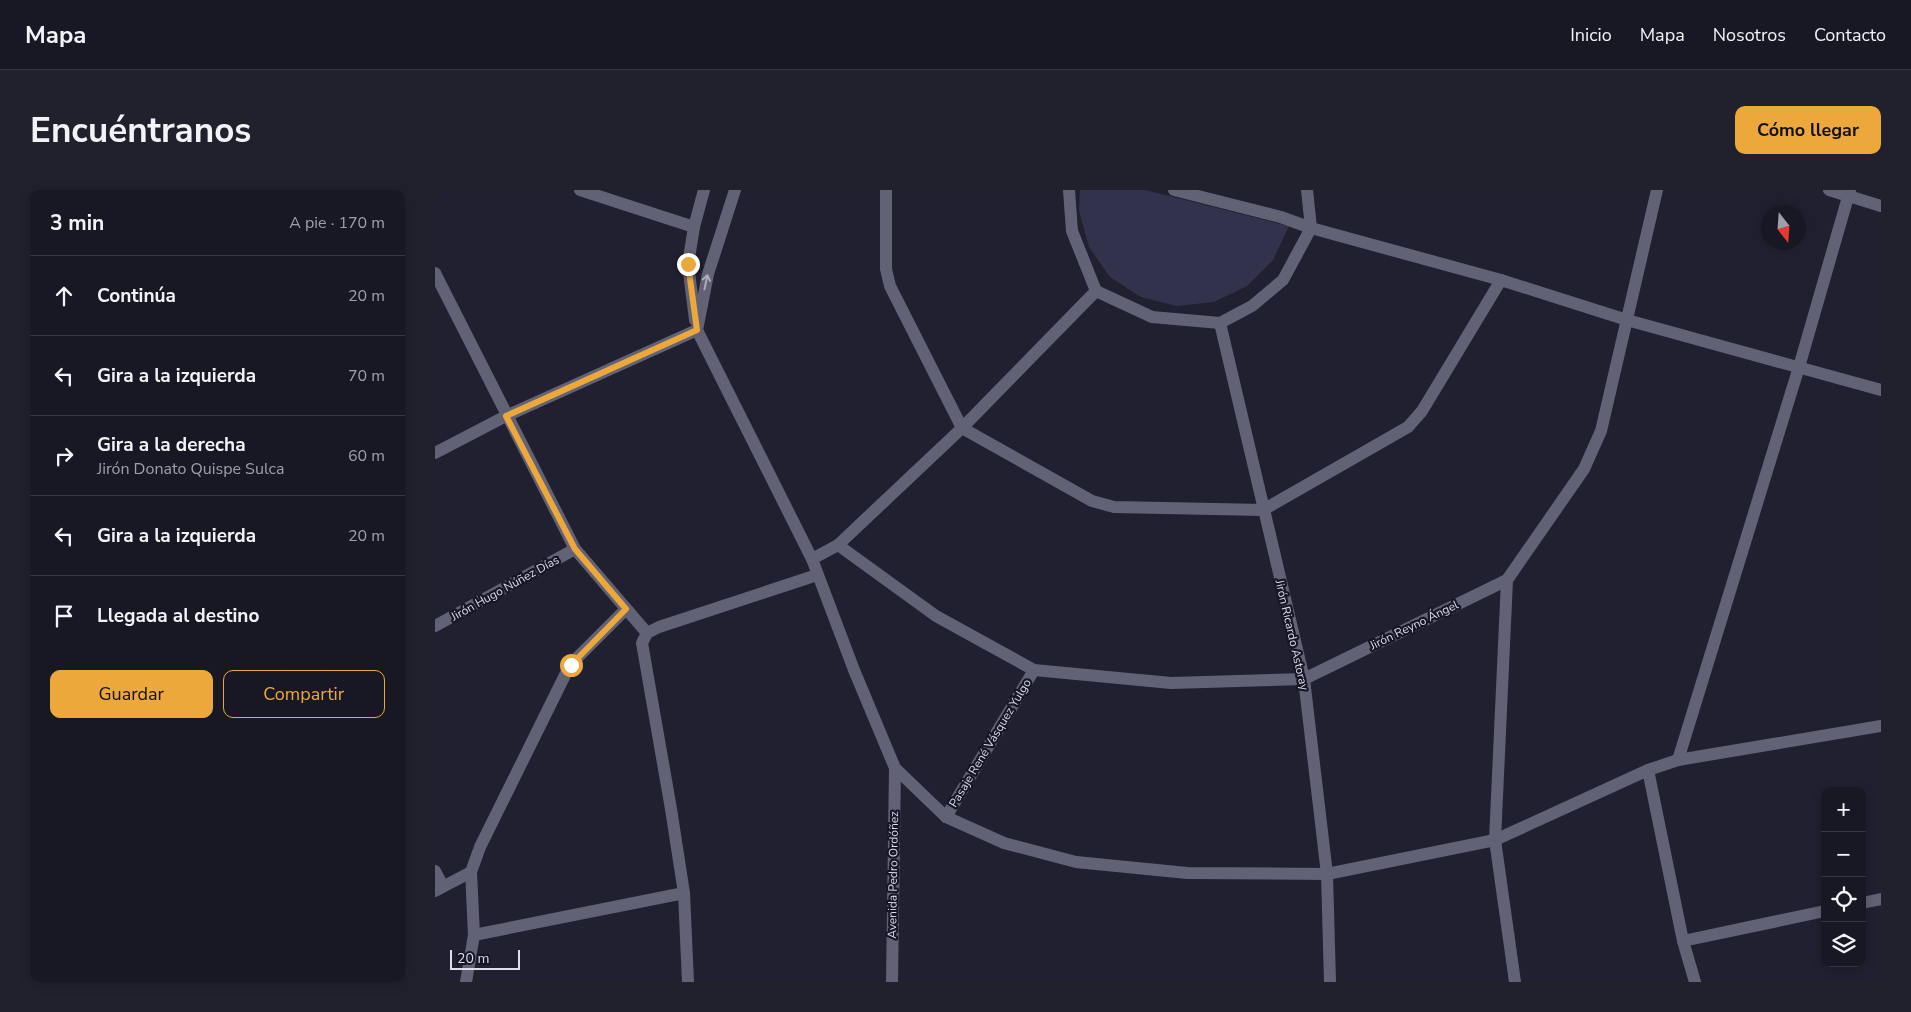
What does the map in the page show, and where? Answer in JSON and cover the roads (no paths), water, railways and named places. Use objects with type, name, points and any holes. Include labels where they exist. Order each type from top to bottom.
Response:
[{"type":"street","points":[[581,190],[693,227]]},
{"type":"street","points":[[704,190],[693,227],[688,264],[697,330],[813,559],[817,575],[854,670],[895,768],[946,817],[1004,843],[1076,862],[1187,873],[1327,874],[1495,840],[1648,770],[1678,760],[1881,726]]},
{"type":"street","points":[[697,330],[708,274],[735,190]]},
{"type":"street","points":[[886,190],[886,269],[890,286],[962,428],[1092,501],[1114,507],[1263,510],[1408,427],[1422,411],[1501,280]]},
{"type":"street","points":[[1069,190],[1072,231],[1096,291],[1152,317],[1219,323],[1252,306],[1283,280],[1311,228],[1307,190]]},
{"type":"street","points":[[1174,190],[1281,217],[1311,228],[1501,280],[1627,320],[1881,390]]},
{"type":"street","name":"Jirón Reyno Ángel","points":[[1034,670],[1171,683],[1304,679],[1507,580],[1584,469],[1601,431],[1657,190]]},
{"type":"street","points":[[1829,190],[1849,193],[1881,206]]},
{"type":"street","points":[[1678,760],[1799,367],[1849,193]]},
{"type":"street","points":[[435,273],[575,549],[647,633]]},
{"type":"street","points":[[813,559],[838,545],[962,428],[1096,291]]},
{"type":"street","name":"Jirón Ricardo Astoray","points":[[1219,323],[1304,679],[1327,874],[1330,982]]},
{"type":"street","points":[[435,454],[506,416],[697,330]]},
{"type":"street","points":[[838,545],[936,616],[1034,670]]},
{"type":"street","name":"Jirón Hugo Núñez Días","points":[[435,626],[575,549]]},
{"type":"street","points":[[688,982],[684,893],[642,643],[647,633],[659,627],[817,575]]},
{"type":"street","points":[[1507,580],[1495,840],[1515,982]]},
{"type":"street","points":[[466,982],[473,934],[471,872],[480,847],[571,665],[626,609]]},
{"type":"street","name":"Pasaje René Vásquez Yulgo","points":[[946,817],[1034,670]]},
{"type":"street","name":"Avenida Pedro Ordóñez","points":[[892,982],[895,768]]},
{"type":"street","points":[[1648,770],[1683,941],[1695,982]]},
{"type":"street","points":[[435,871],[439,888],[471,872]]},
{"type":"street","points":[[473,934],[684,893]]},
{"type":"street","points":[[1866,902],[1881,899]]},
{"type":"street","points":[[1683,941],[1821,912]]}]
